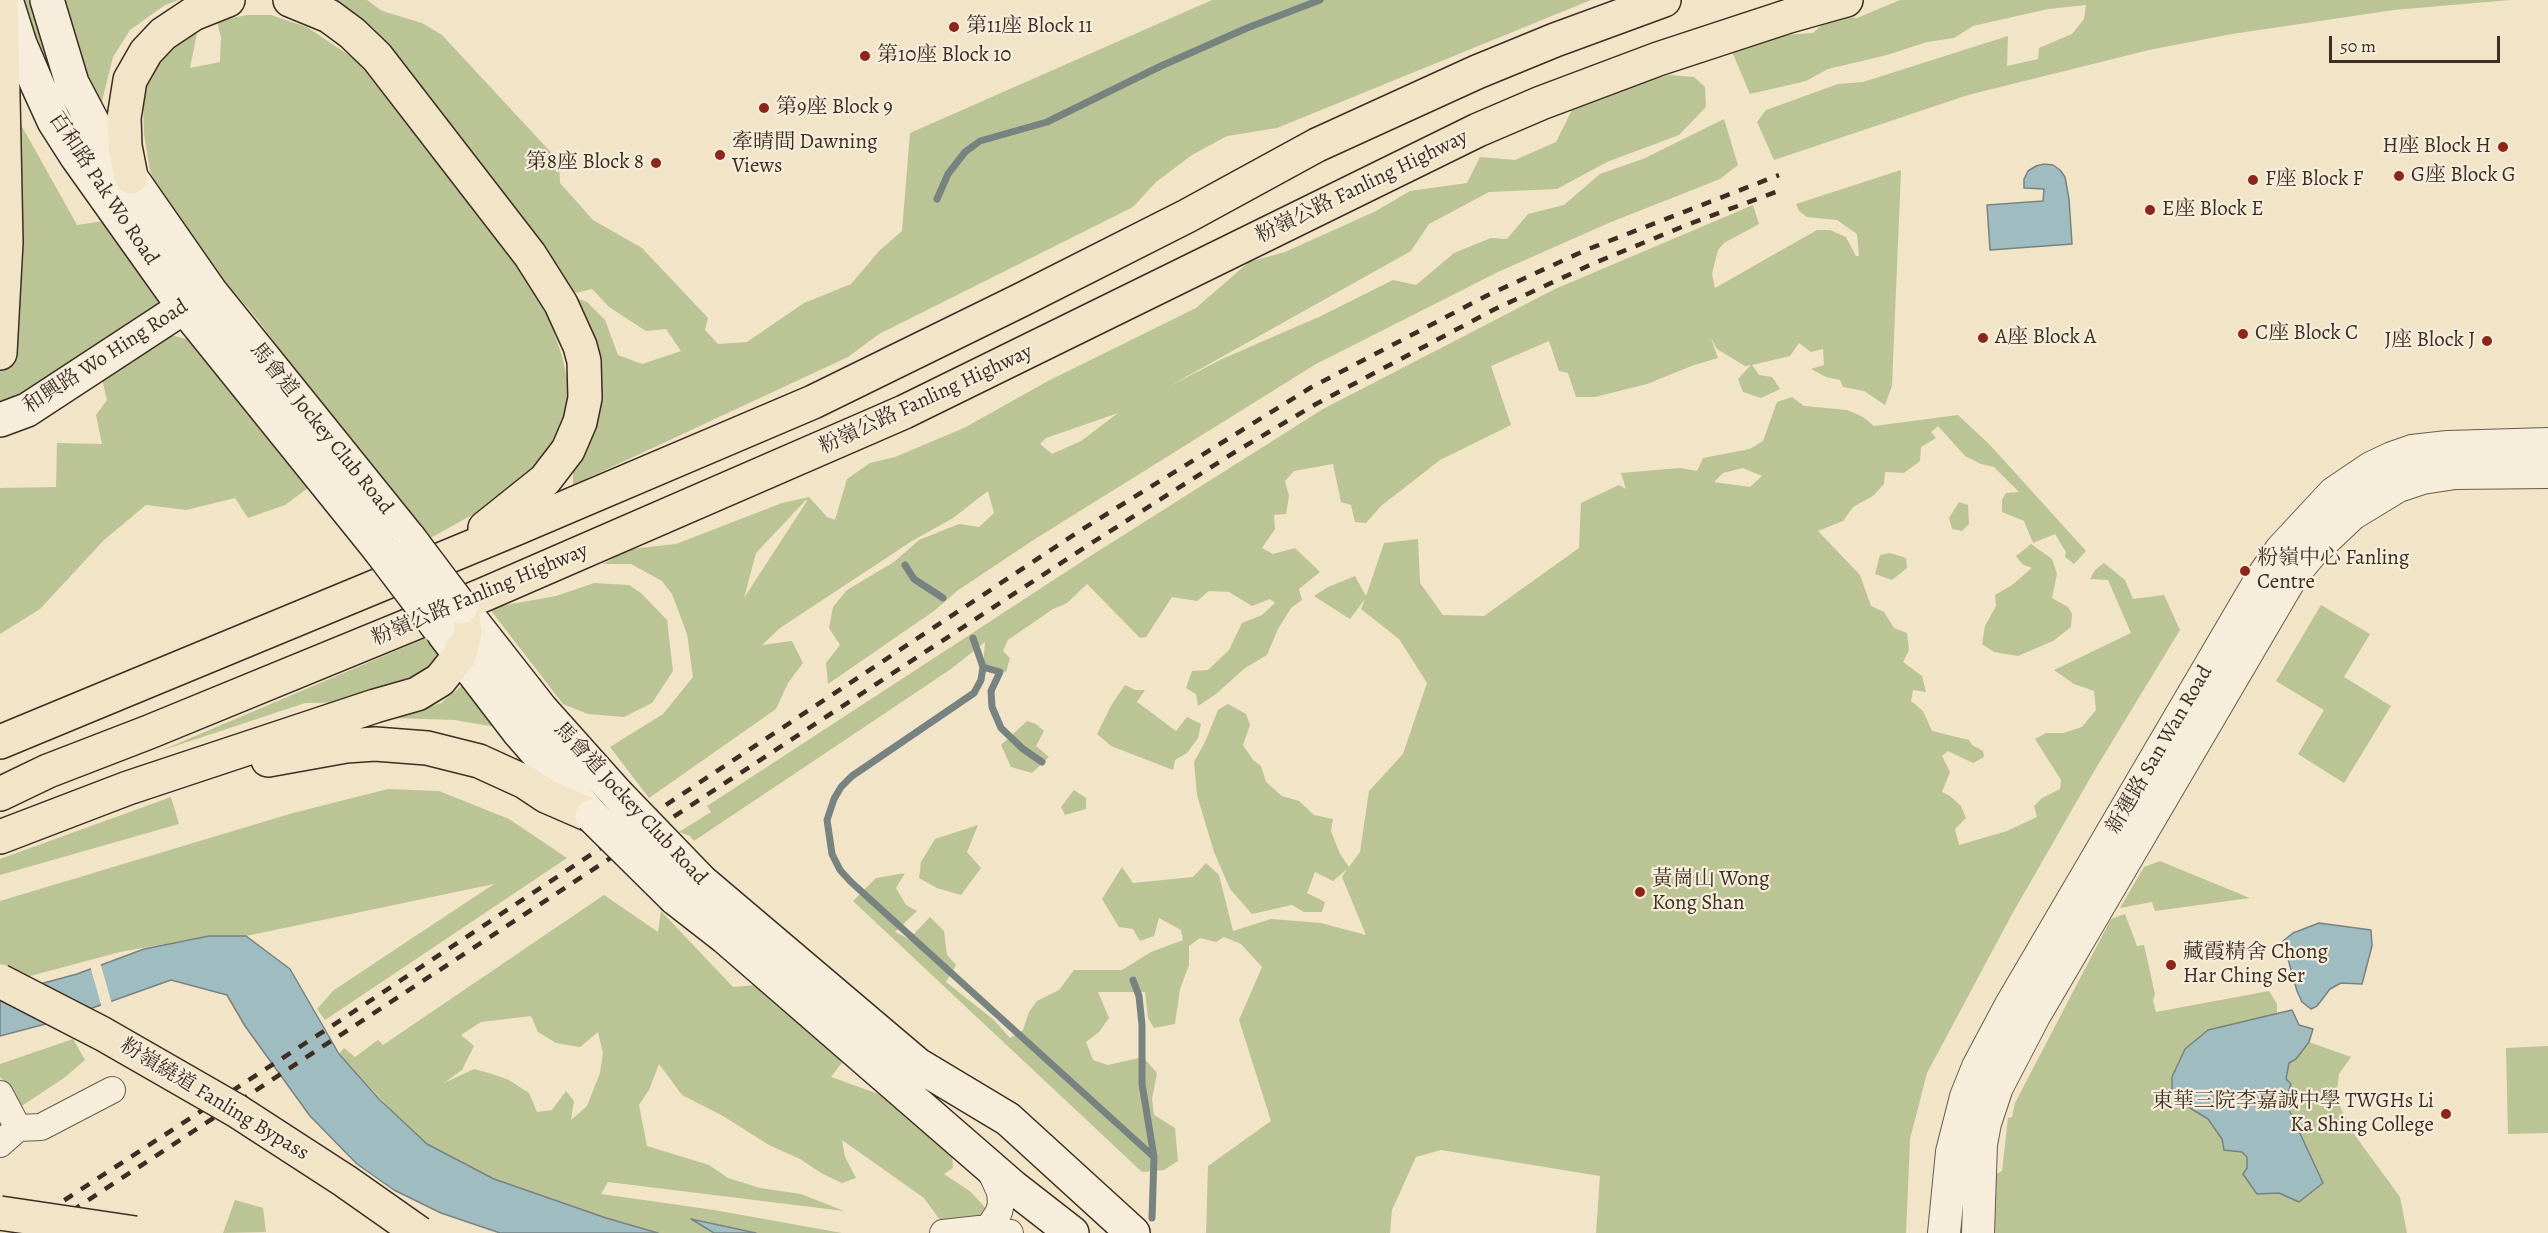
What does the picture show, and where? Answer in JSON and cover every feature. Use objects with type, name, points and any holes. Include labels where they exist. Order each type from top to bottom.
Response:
[{"type":"highway","points":[[1,0],[6,242],[1,346]]},
{"type":"highway","points":[[131,177],[125,146],[124,118],[130,80],[146,52],[163,34],[193,14],[228,0]]},
{"type":"highway","points":[[291,0],[328,16],[352,33],[377,57],[530,255],[561,304],[580,346],[584,361],[585,398],[580,422],[568,450],[545,480],[453,553]]},
{"type":"highway","points":[[0,742],[549,515],[813,402],[1124,247],[1317,145],[1415,99],[1555,40],[1664,0]]},
{"type":"highway","name":"粉嶺公路 Fanling Highway","points":[[0,794],[48,771],[159,728],[472,599],[904,412],[1478,130],[1658,59],[1789,16],[1846,0]]},
{"type":"highway","points":[[0,837],[128,788],[417,694],[470,663],[461,607]]},
{"type":"highway","points":[[128,788],[320,750],[375,744],[401,745],[450,752],[478,761],[525,782],[546,796],[592,816]]},
{"type":"highway","name":"粉嶺繞道 Fanling Bypass","points":[[0,981],[104,1034],[237,1111],[345,1180],[419,1233]]},
{"type":"highway","points":[[0,1213],[135,1233]]},
{"type":"main road","name":"百和路 Pak Wo Road","points":[[6,0],[20,44],[54,121],[77,158],[197,299]]},
{"type":"main road","name":"百和路 Pak Wo Road","points":[[47,0],[72,83],[81,104],[131,177],[197,299]]},
{"type":"main road","name":"和興路 Wo Hing Road","points":[[0,420],[27,410],[197,299]]},
{"type":"main road","name":"馬會道 Jockey Club Road","points":[[197,299],[394,544],[470,663],[519,732],[592,816],[918,1065],[1008,1119],[1133,1233]]},
{"type":"main road","name":"馬會道 Jockey Club Road","points":[[394,544],[461,607]]},
{"type":"main road","name":"馬會道 Jockey Club Road","points":[[470,663],[541,709],[616,794],[725,937],[987,1165],[1068,1232]]},
{"type":"main road","points":[[918,1065],[1059,1192],[1071,1207],[1072,1218],[1068,1232]]},
{"type":"street","name":"新運路 San Wan Road","points":[[1944,1233],[1952,1152],[1966,1097],[1978,1067],[2034,965],[2261,579],[2281,550],[2334,493],[2371,468],[2392,458],[2412,451],[2448,447],[2548,444]]},
{"type":"street","name":"新運路 San Wan Road","points":[[1978,1233],[1981,1144],[1985,1123],[1997,1088],[2034,1016],[2292,576],[2311,553],[2352,514],[2398,486],[2422,478],[2455,473],[2548,472]]},
{"type":"street","points":[[0,1094],[9,1136],[41,1126],[112,1090]]},
{"type":"street","points":[[943,1233],[960,1230],[998,1231],[1000,1192],[987,1165]]},
{"type":"green space","points":[[21,0],[31,0],[101,161],[57,103]]},
{"type":"green space","points":[[58,0],[179,0],[165,5],[130,30],[113,57],[100,109],[80,72]]},
{"type":"green space","points":[[325,0],[367,0],[382,11],[422,23],[442,35],[559,161],[560,183],[593,220],[642,248],[708,318],[705,330],[718,344],[747,342],[804,303],[851,284],[880,250],[902,231],[910,133],[1212,0],[1591,0],[1277,128],[1227,136],[1192,155],[1156,182],[1133,207],[879,334],[848,357],[573,485],[574,297],[587,302],[605,320],[618,355],[642,364],[681,351],[666,329],[646,331],[609,307],[592,289],[576,293],[566,286]]},
{"type":"green space","points":[[1900,0],[2510,0],[2394,10],[2232,34],[2149,50],[1968,95],[1774,160],[1757,122],[1766,110],[1838,84],[1863,82],[2008,36],[2007,66],[2038,59],[2039,48],[2072,34],[2084,19],[2086,5],[2048,9],[1973,26],[1954,38],[1927,42],[1887,55],[1828,69],[1806,81],[1750,94],[1730,47],[1771,36],[1813,33],[1832,15],[1857,18]]},
{"type":"green space","points":[[247,15],[271,15],[307,27],[356,60],[519,267],[547,312],[562,356],[570,392],[565,429],[533,481],[427,540],[361,460],[258,320],[180,229],[161,197],[150,171],[144,134],[143,105],[146,81],[163,57],[186,35],[198,28],[190,68],[220,62],[221,38],[217,21]]},
{"type":"green space","points":[[0,57],[10,105],[77,225],[164,212],[195,256],[159,332],[190,340],[308,488],[285,505],[248,518],[235,498],[186,510],[146,505],[104,540],[40,609],[0,634],[0,488],[56,487],[57,443],[102,444],[96,415],[107,400],[99,367],[0,407]]},
{"type":"green space","points":[[1670,75],[1694,77],[1705,87],[1706,107],[1679,135],[1607,162],[1557,189],[1489,192],[1429,224],[1411,251],[1168,387],[1222,359],[1321,316],[1393,280],[1416,285],[1454,253],[1491,238],[1507,239],[1528,214],[1564,205],[1600,174],[1643,159],[1724,119],[1738,165],[1720,179],[1611,222],[1498,272],[1316,364],[1035,539],[957,591],[934,611],[828,684],[826,663],[840,645],[829,628],[833,607],[847,590],[894,562],[919,540],[959,524],[979,527],[994,513],[988,491],[953,518],[912,541],[780,628],[762,645],[792,641],[803,663],[788,683],[776,709],[649,798],[610,747],[663,714],[693,677],[687,634],[672,594],[662,581],[631,564],[603,564],[630,549],[676,544],[782,503],[809,497],[827,517],[835,520],[847,479],[870,463],[895,457],[964,428],[1048,381],[1196,308],[1249,262],[1285,252],[1376,211],[1410,191],[1467,183],[1480,157],[1515,160],[1556,142],[1572,110],[1601,93]],"holes":[[[1118,413],[1081,441],[1052,454],[1040,444],[1046,438]],[[807,501],[744,598],[756,553]]]},
{"type":"green space","points":[[1901,170],[1892,386],[1885,405],[1864,391],[1843,387],[1840,380],[1826,377],[1811,369],[1824,365],[1823,349],[1811,352],[1799,343],[1790,356],[1752,365],[1759,375],[1772,377],[1780,389],[1761,398],[1743,392],[1738,379],[1751,365],[1745,366],[1717,349],[1711,338],[1718,358],[1647,384],[1595,397],[1576,397],[1568,373],[1559,371],[1549,341],[1491,366],[1511,425],[1440,460],[1381,506],[1366,523],[1355,522],[1351,505],[1341,502],[1333,464],[1294,471],[1285,481],[1289,496],[1286,514],[1274,515],[1275,529],[1262,548],[1273,554],[1295,548],[1320,572],[1299,589],[1302,600],[1291,608],[1278,629],[1267,655],[1245,668],[1216,694],[1198,706],[1196,694],[1186,688],[1192,671],[1208,670],[1229,650],[1242,623],[1262,615],[1275,603],[1270,599],[1252,606],[1229,592],[1209,591],[1197,601],[1172,597],[1146,637],[1140,638],[1087,584],[1067,603],[1053,609],[1008,640],[1003,651],[1010,658],[1006,672],[983,667],[985,642],[951,669],[694,841],[690,836],[679,832],[711,812],[707,806],[1092,555],[1323,409],[1555,289],[1753,205],[1759,224],[1724,243],[1718,250],[1712,274],[1715,288],[1817,230],[1830,230],[1846,237],[1856,256],[1859,256],[1857,234],[1837,220],[1807,217],[1799,211],[1796,204]]},
{"type":"green space","points":[[1792,397],[1804,406],[1847,410],[1863,417],[1874,426],[1958,415],[1990,445],[2086,551],[2074,564],[2065,557],[2066,552],[2055,534],[2033,543],[2024,521],[2002,512],[2002,500],[2006,493],[2019,492],[1994,467],[1981,464],[1965,456],[1938,426],[1931,432],[1936,438],[1921,447],[1920,461],[1904,473],[1885,472],[1884,484],[1873,496],[1853,507],[1843,521],[1818,531],[1860,575],[1871,606],[1884,612],[1894,628],[1907,633],[1909,650],[1903,662],[1922,676],[1926,692],[1913,690],[1911,701],[1923,711],[1932,731],[1969,740],[1972,745],[1983,751],[1984,757],[1973,763],[1948,751],[1942,756],[1950,772],[1942,792],[1961,806],[1966,818],[1955,829],[1959,845],[2007,831],[2037,817],[2034,806],[2042,798],[2060,789],[2061,780],[2035,739],[2046,733],[2063,733],[2082,727],[2096,710],[2094,691],[2074,684],[2054,670],[2131,633],[2108,580],[2090,579],[2095,570],[2104,563],[2125,580],[2133,599],[2164,595],[2180,630],[2093,773],[2011,916],[1927,1073],[1910,1139],[1906,1233],[1596,1233],[1600,1176],[1441,1150],[1416,1157],[1392,1210],[1390,1233],[1206,1233],[1208,1166],[1271,1121],[1239,1020],[1262,967],[1241,944],[1224,937],[1216,942],[1200,938],[1189,946],[1189,965],[1180,989],[1175,1024],[1154,1028],[1148,1018],[1145,992],[1098,992],[1109,1018],[1099,1032],[1086,1042],[1093,1060],[1108,1065],[1143,1057],[1157,1073],[1152,1099],[1154,1115],[1175,1128],[1178,1161],[1164,1170],[1142,1172],[853,901],[876,878],[905,873],[896,888],[906,905],[917,911],[895,932],[909,939],[930,917],[944,931],[947,955],[956,965],[946,982],[994,1020],[1010,1038],[1023,1030],[1029,1012],[1037,1001],[1059,990],[1074,970],[1122,970],[1151,952],[1183,940],[1181,930],[1159,918],[1154,936],[1140,941],[1133,929],[1119,927],[1102,899],[1122,867],[1133,883],[1193,877],[1206,863],[1219,875],[1233,931],[1271,919],[1321,923],[1366,935],[1342,877],[1347,869],[1333,881],[1315,872],[1307,893],[1325,902],[1322,912],[1304,912],[1292,905],[1252,914],[1230,889],[1214,852],[1197,795],[1194,762],[1218,710],[1228,704],[1246,714],[1250,725],[1243,745],[1253,760],[1261,766],[1266,782],[1282,796],[1299,801],[1314,815],[1333,819],[1331,831],[1340,854],[1349,867],[1360,852],[1369,791],[1403,754],[1427,683],[1399,639],[1361,609],[1365,599],[1350,619],[1314,596],[1328,587],[1355,576],[1366,596],[1384,543],[1418,539],[1420,583],[1443,615],[1484,616],[1579,548],[1581,503],[1619,485],[1626,489],[1621,473],[1680,468],[1697,471],[1703,458],[1750,449],[1763,441],[1777,402]],"holes":[[[1743,468],[1762,476],[1750,487],[1714,482],[1723,473]]]},
{"type":"green space","points":[[1959,502],[1968,505],[1969,524],[1962,531],[1952,529],[1949,518]]},
{"type":"green space","points":[[2031,544],[2052,559],[2057,574],[2052,598],[2068,607],[2072,614],[2071,627],[2053,641],[2018,656],[1994,652],[1982,644],[1985,626],[1996,606],[1995,595],[2012,585],[2032,568],[2022,564],[2016,556]]},
{"type":"green space","points":[[1890,553],[1906,558],[1907,568],[1892,580],[1875,574],[1880,555]]},
{"type":"green space","points":[[594,583],[629,585],[641,593],[667,620],[673,671],[652,703],[624,717],[588,714],[563,704],[489,608],[556,596]]},
{"type":"green space","points":[[2321,605],[2370,634],[2344,677],[2391,706],[2344,783],[2298,754],[2324,710],[2276,681]]},
{"type":"green space","points":[[426,638],[446,659],[372,702],[305,703],[160,751]]},
{"type":"green space","points":[[466,682],[501,728],[455,720],[394,718],[441,703]]},
{"type":"green space","points":[[1125,685],[1135,690],[1145,690],[1137,702],[1176,731],[1187,717],[1201,724],[1198,738],[1187,753],[1175,760],[1173,770],[1111,746],[1097,734],[1112,704]]},
{"type":"green space","points":[[1027,721],[1036,724],[1044,731],[1036,746],[1049,757],[1032,773],[1011,767],[1001,745]]},
{"type":"green space","points":[[388,789],[439,791],[509,819],[567,858],[325,1020],[317,1009],[334,990],[494,884],[246,936],[209,936],[120,952],[0,984],[0,901],[293,813]]},
{"type":"green space","points":[[1074,790],[1086,798],[1086,809],[1065,815],[1061,807]]},
{"type":"green space","points":[[171,797],[179,824],[0,875],[0,859]]},
{"type":"green space","points":[[978,825],[967,852],[981,868],[961,895],[937,888],[919,878],[921,862],[935,839]]},
{"type":"green space","points":[[2160,861],[2250,898],[2155,911],[2152,902],[2120,908],[2144,867]]},
{"type":"green space","points":[[604,895],[658,932],[661,911],[733,987],[768,984],[843,1061],[831,1077],[884,1096],[952,1152],[953,1168],[944,1174],[971,1192],[990,1213],[958,1221],[945,1227],[924,1198],[842,1140],[845,1157],[856,1178],[842,1183],[800,1159],[769,1145],[723,1116],[682,1095],[659,1064],[649,1090],[639,1105],[647,1146],[709,1165],[728,1178],[760,1188],[801,1194],[844,1211],[608,1182],[601,1194],[714,1210],[842,1233],[756,1233],[693,1219],[714,1233],[658,1233],[606,1218],[494,1179],[427,1144],[409,1129],[339,1054],[344,1048],[355,1057],[378,1040],[383,1045]],"holes":[[[531,1016],[538,1032],[556,1043],[580,1047],[598,1032],[603,1053],[600,1073],[587,1106],[571,1120],[574,1101],[566,1091],[552,1110],[537,1112],[529,1093],[509,1080],[492,1074],[474,1069],[444,1083],[462,1070],[474,1046],[461,1035],[481,1022]]]},
{"type":"green space","points":[[2125,914],[2137,946],[2144,945],[2155,994],[2153,1000],[2156,1012],[2269,991],[2277,1004],[2277,1013],[2292,1010],[2299,1025],[2313,1029],[2309,1042],[2351,1057],[2339,1074],[2336,1098],[2351,1130],[2400,1197],[2407,1233],[1990,1233],[1987,1179],[2002,1171],[2008,1118],[2012,1117],[2015,1103],[2111,919]]},
{"type":"green space","points":[[73,1039],[85,1060],[64,1078],[20,1107],[10,1086],[0,1077],[0,1064]]},
{"type":"green space","points":[[2548,1046],[2548,1133],[2508,1134],[2506,1048]]},
{"type":"green space","points":[[235,1200],[263,1208],[266,1232],[223,1233]]},
{"type":"water","points":[[2044,164],[2053,165],[2065,177],[2072,244],[1990,250],[1987,205],[2043,201],[2044,189],[2024,188],[2024,179],[2028,171]]},
{"type":"water","points":[[2319,923],[2371,930],[2372,946],[2362,984],[2341,983],[2330,989],[2317,1006],[2311,1009],[2302,1002],[2297,991],[2283,941],[2293,933]]},
{"type":"water","points":[[209,936],[246,936],[290,969],[339,1054],[379,1099],[427,1144],[494,1179],[606,1218],[658,1233],[500,1233],[441,1213],[394,1190],[357,1164],[310,1116],[245,1026],[227,995],[171,980],[53,1022],[0,1036],[0,986],[18,990],[77,974],[144,949]]},
{"type":"water","points":[[2292,1010],[2299,1025],[2313,1029],[2309,1042],[2296,1059],[2289,1063],[2286,1079],[2291,1084],[2285,1101],[2323,1183],[2299,1202],[2279,1193],[2257,1194],[2243,1174],[2247,1168],[2247,1157],[2242,1152],[2224,1150],[2222,1139],[2208,1119],[2182,1103],[2172,1089],[2172,1077],[2185,1049],[2208,1030]]},
{"type":"water","points":[[691,1219],[756,1233],[714,1233]]},
{"type":"pier","points":[[100,962],[112,1004],[102,1008],[90,966]]},
{"type":"waterway","points":[[937,199],[948,174],[965,152],[980,141],[1047,122],[1161,66],[1247,28],[1320,0]]},
{"type":"waterway","points":[[905,565],[914,579],[943,598]]},
{"type":"waterway","points":[[973,638],[983,667],[981,680],[974,693],[852,776],[841,787],[827,820],[832,854],[840,870],[851,882],[1154,1157],[1152,1218]]},
{"type":"waterway","points":[[983,667],[1000,672],[991,691],[992,707],[1001,728],[1023,749],[1042,762]]},
{"type":"waterway","points":[[1133,980],[1139,996],[1142,1025],[1142,1084],[1154,1157]]},
{"type":"railway","points":[[14,1233],[344,1018],[1081,530],[1310,388],[1488,295],[1586,250],[1779,175]]},
{"type":"railway","points":[[38,1233],[1090,544],[1235,452],[1316,404],[1495,309],[1592,264],[1689,224],[1784,189]]},
{"type":"place","name":"第11座 Block 11","points":[[954,27]]},
{"type":"place","name":"第10座 Block 10","points":[[865,56]]},
{"type":"place","name":"第9座 Block 9","points":[[764,108]]},
{"type":"place","name":"H座 Block H","points":[[2503,147]]},
{"type":"place","name":"牽晴間 Dawning Views","points":[[720,155]]},
{"type":"place","name":"第8座 Block 8","points":[[656,163]]},
{"type":"place","name":"G座 Block G","points":[[2399,176]]},
{"type":"place","name":"F座 Block F","points":[[2253,180]]},
{"type":"place","name":"E座 Block E","points":[[2150,210]]},
{"type":"place","name":"C座 Block C","points":[[2243,334]]},
{"type":"place","name":"A座 Block A","points":[[1983,338]]},
{"type":"place","name":"J座 Block J","points":[[2487,341]]},
{"type":"place","name":"粉嶺中心 Fanling Centre","points":[[2245,571]]},
{"type":"place","name":"黃崗山 Wong Kong Shan","points":[[1640,892]]},
{"type":"place","name":"藏霞精舍 Chong Har Ching Ser","points":[[2171,965]]},
{"type":"place","name":"東華三院李嘉誠中學 TWGHs Li Ka Shing College","points":[[2446,1114]]}]
